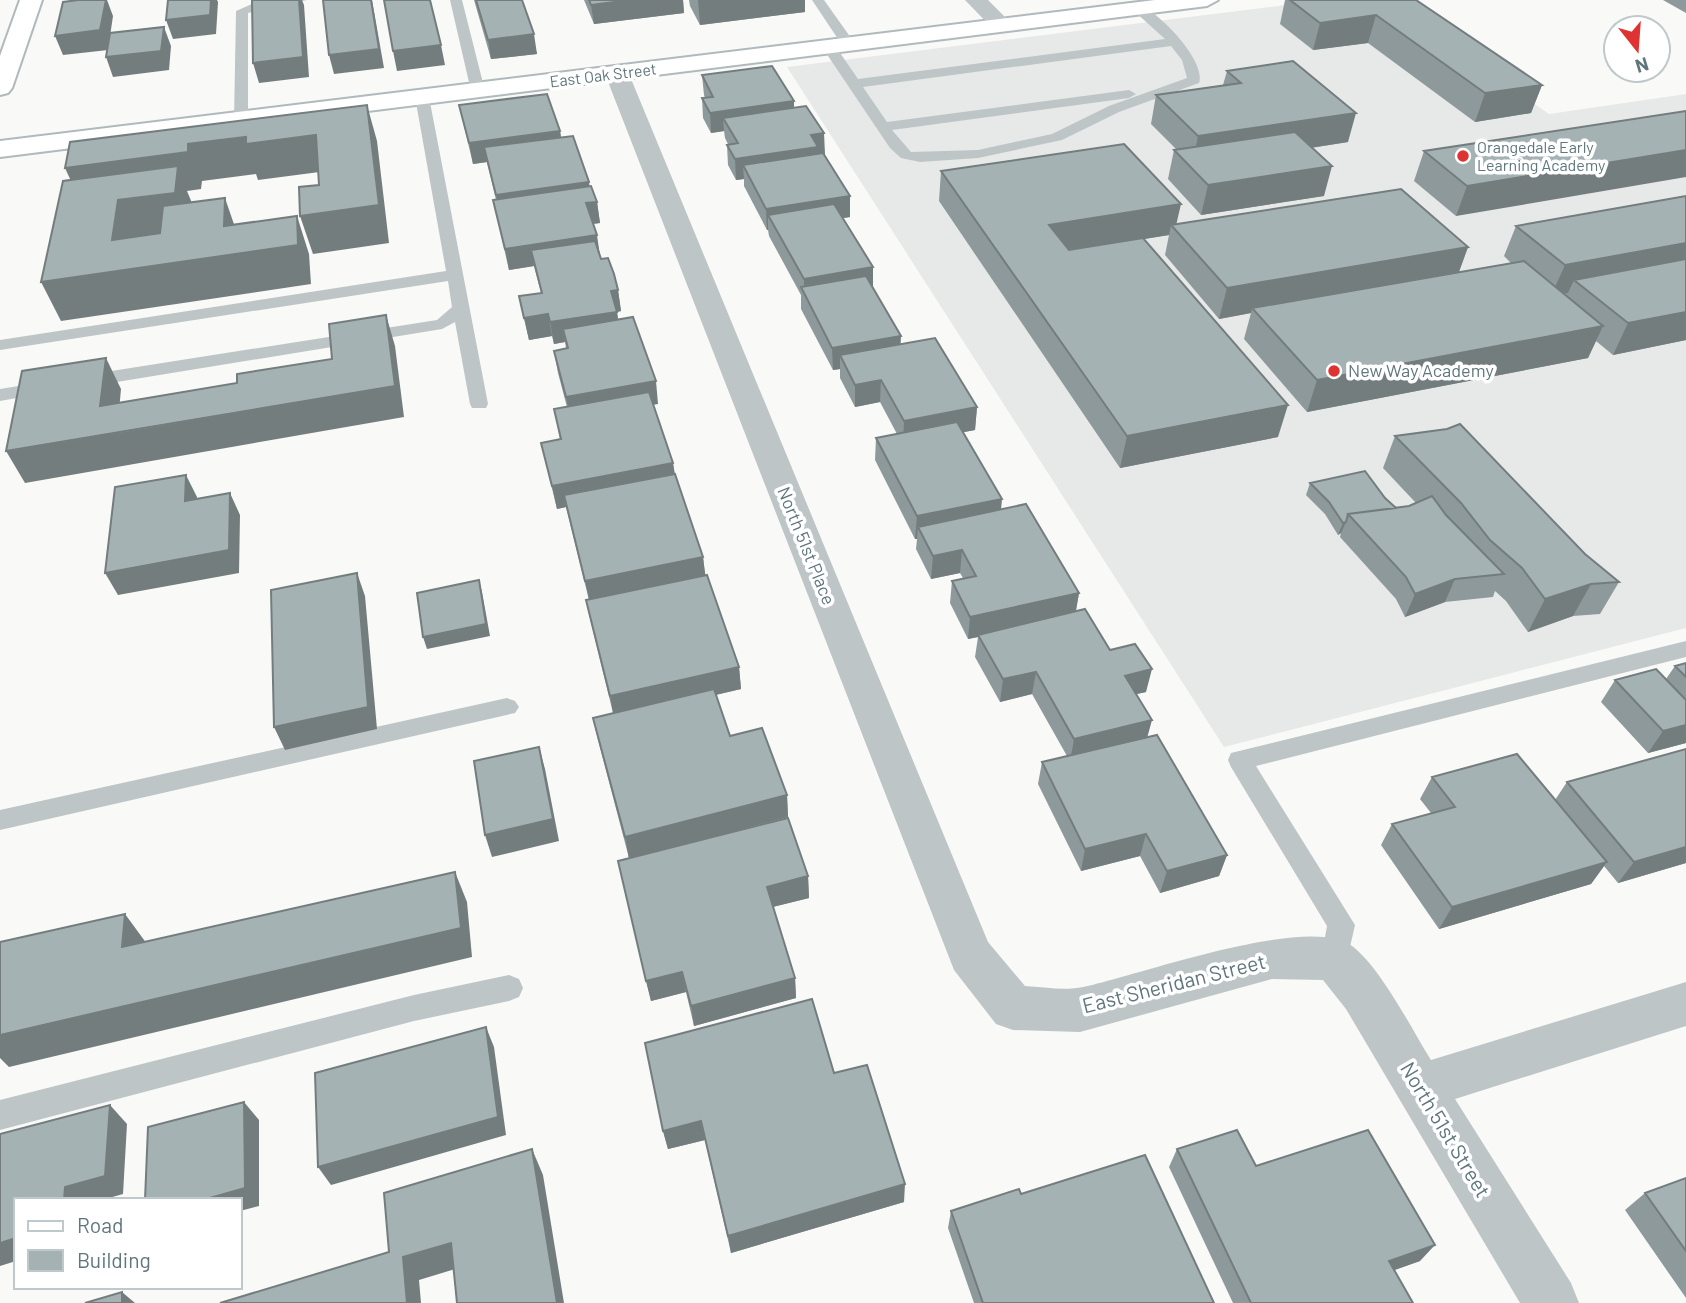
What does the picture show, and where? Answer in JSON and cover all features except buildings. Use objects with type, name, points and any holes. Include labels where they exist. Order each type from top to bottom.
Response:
[{"type":"street","points":[[0,88],[31,0]]},
{"type":"street","points":[[976,0],[1002,25]]},
{"type":"street","name":"East Oak Street","points":[[0,149],[1207,0]]},
{"type":"street","name":"North 51st Place","points":[[617,74],[970,955],[1013,1008]]},
{"type":"street","name":"East Sheridan Street","points":[[1013,1008],[1080,1010],[1272,958],[1335,960]]},
{"type":"street","name":"North 51st Street","points":[[1335,960],[1363,994],[1551,1303]]},
{"type":"street","points":[[1419,1087],[1686,1004]]},
{"type":"lane","points":[[241,120],[242,11],[261,4],[301,0]]},
{"type":"lane","points":[[456,0],[478,91]]},
{"type":"lane","points":[[818,0],[854,84],[906,155],[920,158],[978,154],[1057,137],[1114,109],[1194,80],[1195,72],[1175,42],[1138,8]]},
{"type":"lane","points":[[854,84],[1175,42]]},
{"type":"lane","points":[[883,127],[1180,87]]},
{"type":"lane","points":[[422,97],[479,404]]},
{"type":"lane","points":[[0,345],[454,275]]},
{"type":"lane","points":[[0,395],[442,324],[461,308]]},
{"type":"lane","points":[[1335,960],[1341,925],[1240,760],[1686,649]]},
{"type":"lane","points":[[0,820],[507,707]]},
{"type":"lane","points":[[0,1115],[414,1008],[509,988]]},
{"type":"shaded area","name":"New Way Academy","points":[[1326,0],[1385,0],[1549,114],[1686,94],[1686,628],[1224,747],[787,67]]},
{"type":"place","name":"Orangedale Early Learning Academy","points":[[1463,156]]},
{"type":"place","name":"New Way Academy","points":[[1334,371]]}]
